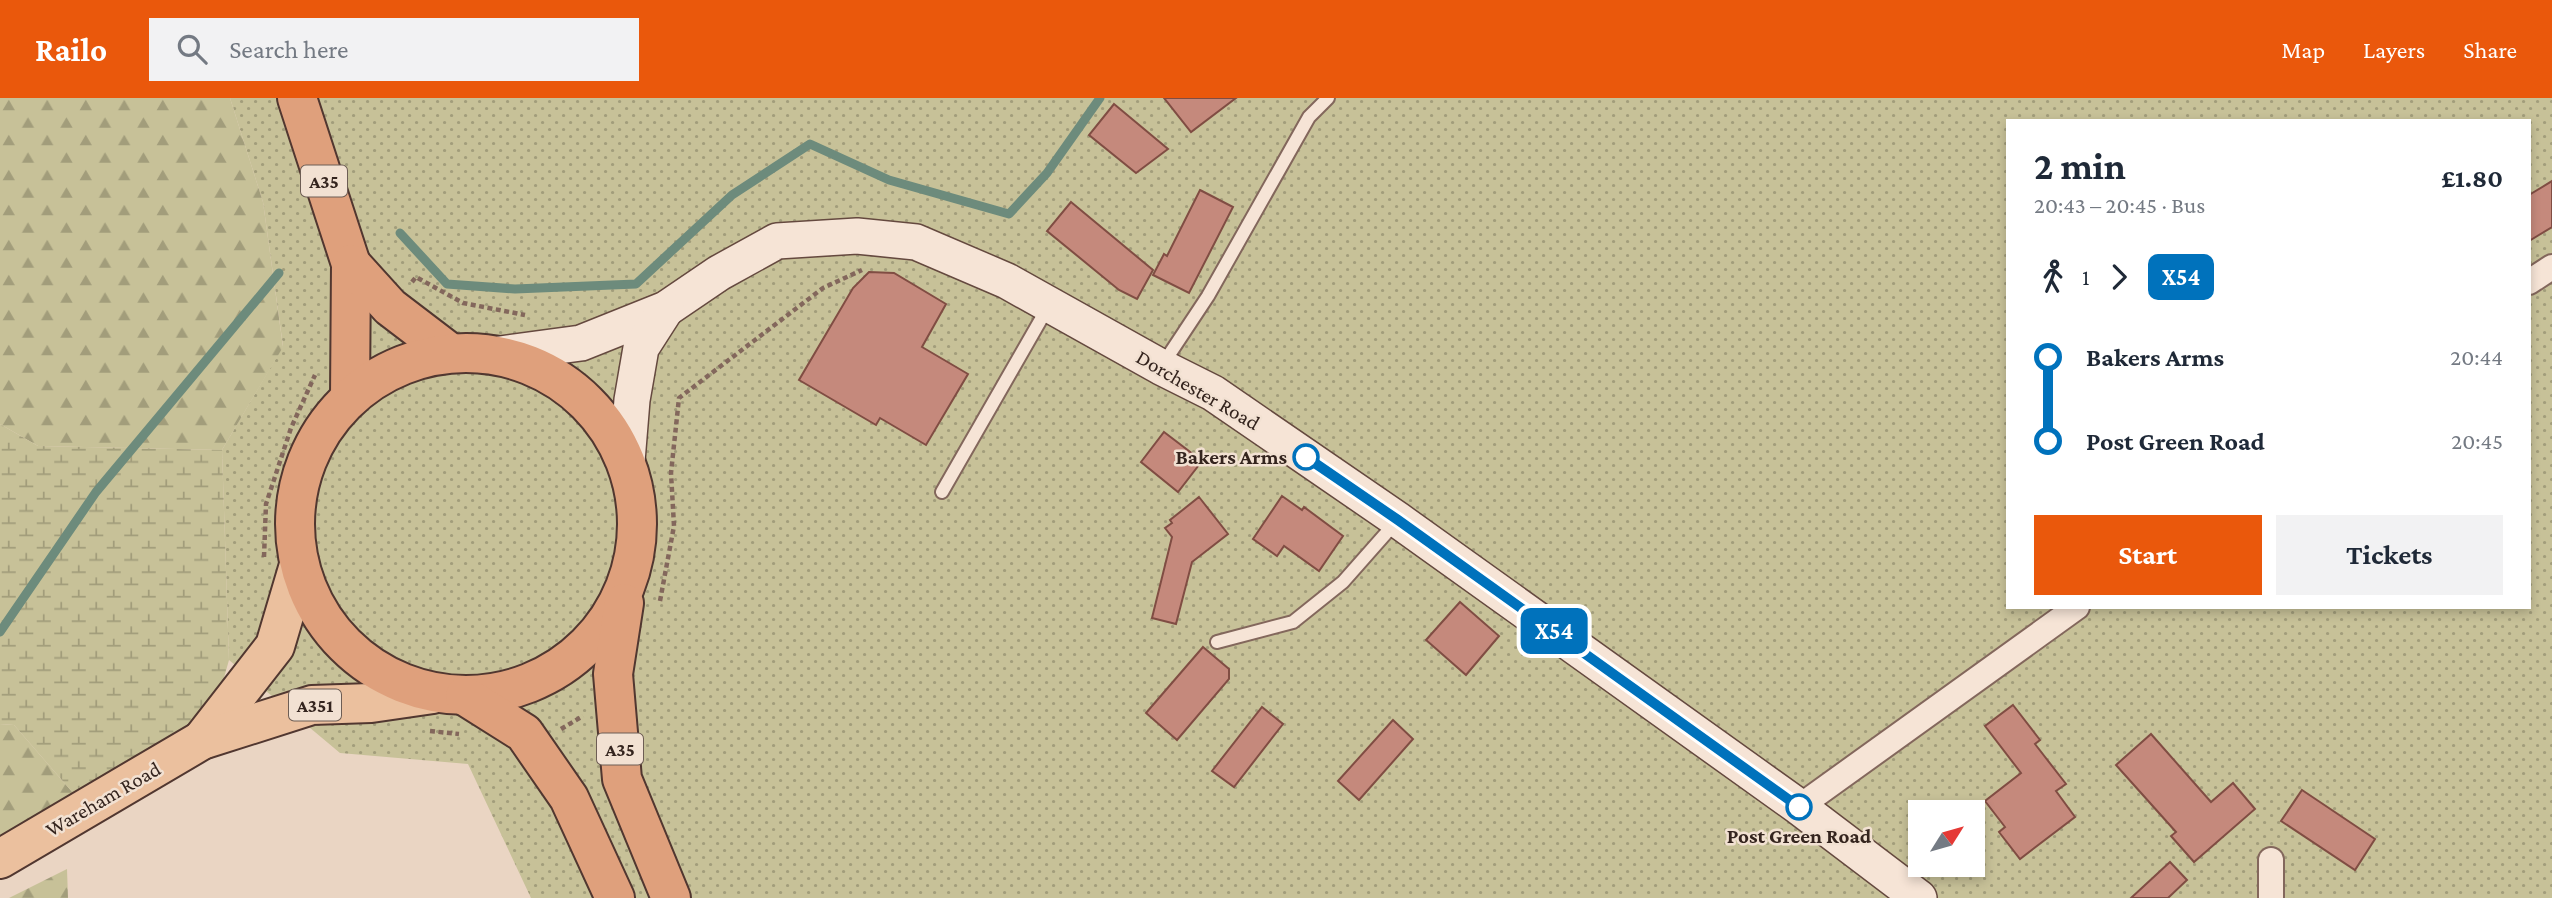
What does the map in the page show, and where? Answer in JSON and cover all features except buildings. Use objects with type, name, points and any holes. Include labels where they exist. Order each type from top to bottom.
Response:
[{"type":"highway","name":"A35","points":[[297,98],[351,264],[350,396]]},
{"type":"highway","name":"A35","points":[[351,264],[390,307],[449,352]]},
{"type":"highway","points":[[449,695],[505,692],[544,678],[578,655],[606,626],[625,590],[637,548],[638,504],[627,461],[597,412],[554,374],[500,354],[449,352],[396,366],[350,396],[321,431],[301,473],[294,519],[281,566],[358,658],[389,680],[449,695],[524,733],[569,798],[615,898]]},
{"type":"highway","name":"A35","points":[[625,590],[613,674],[622,779],[671,898]]},
{"type":"main road","name":"Dorchester Road","points":[[500,354],[581,343],[666,309],[719,273],[777,241],[857,236],[916,242],[1007,281],[1213,393],[1398,520],[1799,807],[1919,898]]},
{"type":"main road","name":"Dorchester Road","points":[[627,461],[632,400],[642,348],[666,309]]},
{"type":"main road","name":"Wareham Road","points":[[202,740],[275,646],[281,566]]},
{"type":"main road","name":"Wareham Road","points":[[1,858],[202,740],[312,705],[371,703],[449,695]]},
{"type":"street","points":[[2531,281],[2552,267]]},
{"type":"street","points":[[1799,807],[2074,609]]},
{"type":"street","points":[[2270,860],[2271,898]]},
{"type":"lane","points":[[1161,367],[1208,296],[1309,117],[1328,98]]},
{"type":"lane","points":[[942,492],[1050,304]]},
{"type":"lane","points":[[1217,642],[1293,622],[1343,582],[1398,520]]},
{"type":"path","points":[[656,613],[674,526],[671,473],[679,398],[823,288],[862,270],[875,269]]},
{"type":"path","points":[[416,277],[463,303],[529,316]]},
{"type":"path","points":[[281,566],[266,504],[290,428],[320,367]]},
{"type":"path","points":[[532,745],[615,697]]},
{"type":"path","points":[[420,730],[470,735]]},
{"type":"green space","points":[[0,98],[230,98],[263,202],[283,347],[222,450],[38,446],[0,424]]},
{"type":"green space","points":[[230,98],[2552,98],[2552,898],[531,898],[468,764],[340,753],[229,660],[222,450],[283,346],[263,202]]},
{"type":"green space","points":[[0,424],[38,446],[222,450],[229,660],[218,699],[184,727],[74,794],[14,725],[0,724]]},
{"type":"green space","points":[[0,724],[14,725],[74,794],[0,839]]},
{"type":"green space","points":[[67,869],[68,898],[9,898]]},
{"type":"waterway","points":[[400,233],[447,284],[515,289],[636,284],[732,195],[810,144],[889,180],[1009,214],[1047,173],[1100,98]]},
{"type":"waterway","points":[[0,632],[96,492],[279,273]]},
{"type":"bus line","name":"X54","points":[[1306,457],[1799,807]]},
{"type":"place","name":"Bakers Arms","points":[[1306,457]]},
{"type":"place","name":"Post Green Road","points":[[1799,807]]}]
